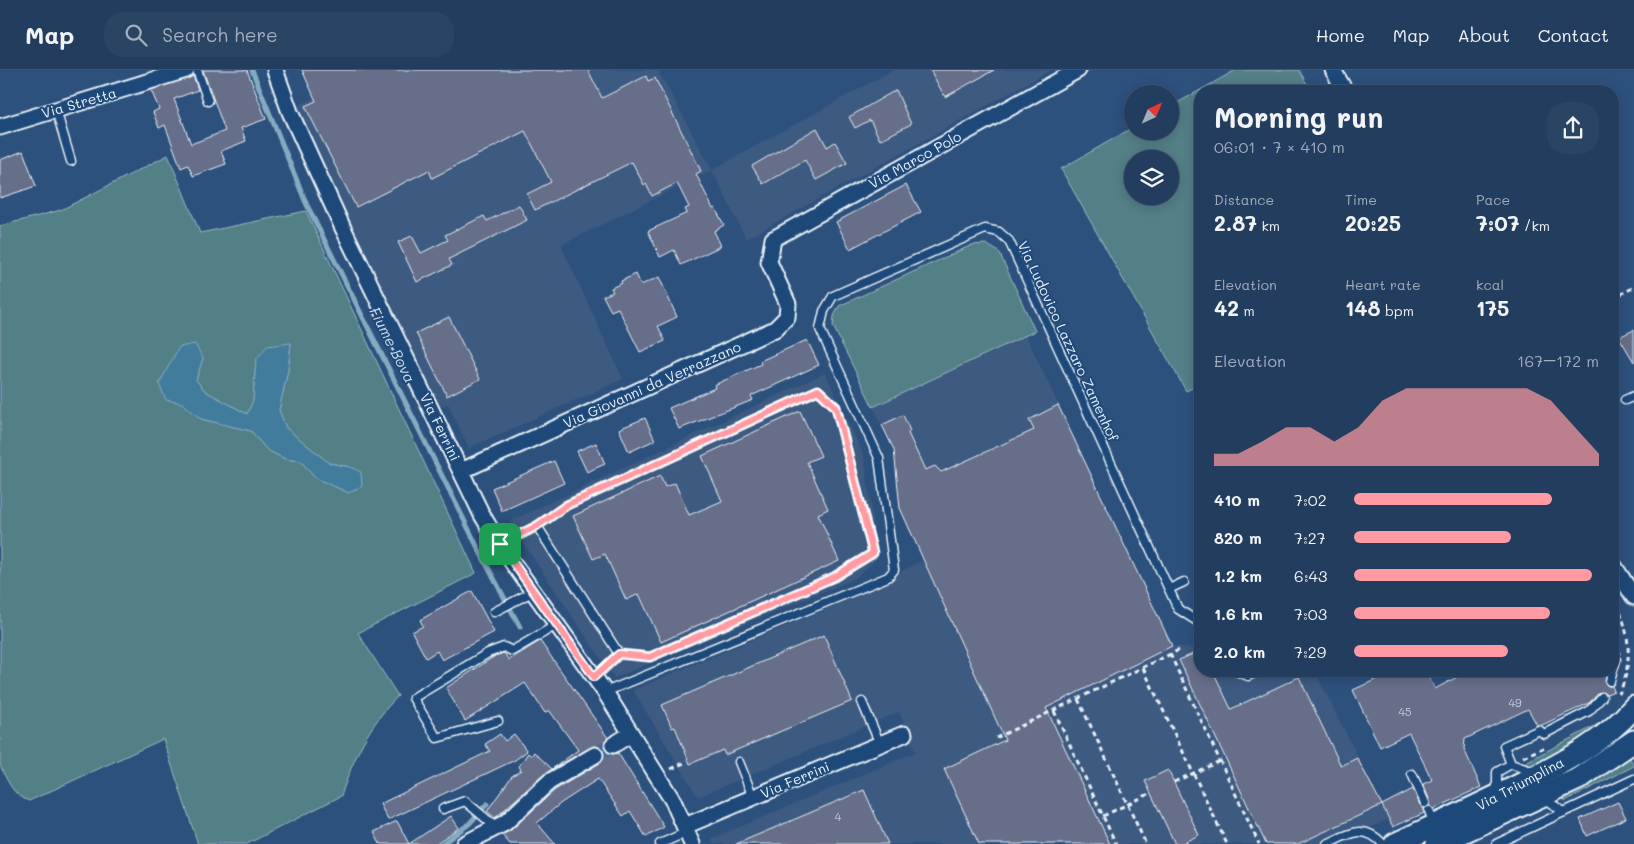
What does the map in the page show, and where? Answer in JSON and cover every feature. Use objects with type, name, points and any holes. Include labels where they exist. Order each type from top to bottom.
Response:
[{"type":"main road","name":"Via Triumplina","points":[[1395,844],[1434,827],[1540,774],[1597,741],[1634,707]]},
{"type":"main road","name":"Via Triumplina","points":[[1434,827],[1540,797],[1578,779],[1634,741]]},
{"type":"street","name":"Via Stretta","points":[[0,127],[152,77],[186,70]]},
{"type":"street","name":"Via Ferrini","points":[[275,70],[290,112],[342,226],[461,471],[500,544],[605,692],[673,802],[688,834],[753,798],[904,734]]},
{"type":"street","name":"Via Marco Polo","points":[[769,262],[772,239],[1078,70]]},
{"type":"street","points":[[1333,70],[1342,85]]},
{"type":"street","name":"Via Giovanni da Verrazzano","points":[[461,471],[775,329],[787,317],[788,304],[769,262]]},
{"type":"street","points":[[1619,575],[1633,598]]},
{"type":"street","points":[[613,745],[631,734]]},
{"type":"street","points":[[464,844],[497,828],[530,801],[549,782],[595,755]]},
{"type":"lane","points":[[197,70],[208,101]]},
{"type":"lane","points":[[56,110],[70,161]]},
{"type":"lane","name":"Via Ludovico Lazzaro Zamenhof","points":[[605,692],[878,582],[888,577],[894,570],[879,458],[820,329],[824,311],[833,296],[985,229],[999,232],[1009,241],[1178,609],[1194,619]]},
{"type":"lane","points":[[500,544],[537,526],[567,505],[818,390],[836,407],[873,553],[834,577],[650,657],[619,654],[594,677]]},
{"type":"lane","points":[[1625,400],[1634,396]]},
{"type":"lane","points":[[537,526],[619,654]]},
{"type":"lane","points":[[1169,589],[1184,582]]},
{"type":"lane","points":[[498,610],[534,591]]},
{"type":"lane","points":[[498,721],[438,738],[413,698],[488,653],[504,647],[512,651],[558,624]]},
{"type":"lane","points":[[1610,681],[1611,677]]},
{"type":"lane","points":[[1540,774],[1511,764],[1504,746],[1539,730],[1544,734],[1589,712],[1602,696]]},
{"type":"lane","points":[[862,702],[880,744]]},
{"type":"lane","points":[[738,762],[753,798]]},
{"type":"lane","points":[[1497,796],[1498,772],[1511,764]]},
{"type":"lane","points":[[1412,774],[1425,803]]},
{"type":"lane","points":[[1496,844],[1634,778]]},
{"type":"lane","name":"Via Triumplina","points":[[1540,797],[1564,812]]},
{"type":"lane","points":[[443,809],[465,801],[497,828]]},
{"type":"lane","points":[[1327,844],[1358,832],[1368,832],[1376,836],[1383,844]]},
{"type":"lane","points":[[660,844],[688,834]]},
{"type":"path","points":[[1619,295],[1634,287]]},
{"type":"path","points":[[1619,610],[1627,627],[1630,641],[1629,667]]},
{"type":"path","points":[[996,738],[1181,649]]},
{"type":"path","points":[[1170,654],[1259,844]]},
{"type":"path","points":[[1630,662],[1634,659]]},
{"type":"path","points":[[1142,668],[1227,844]]},
{"type":"path","points":[[1078,699],[1146,844]]},
{"type":"path","points":[[1054,711],[1116,844]]},
{"type":"path","points":[[1174,782],[1220,761]]},
{"type":"path","points":[[678,765],[686,762]]},
{"type":"path","points":[[1103,816],[1151,794]]},
{"type":"shaded area","points":[[369,70],[658,70],[712,170],[561,245],[623,379],[469,448],[448,404],[437,408],[296,107]]},
{"type":"shaded area","points":[[893,70],[1051,70],[746,239],[712,170]]},
{"type":"shaded area","points":[[1026,336],[1172,646],[1194,648],[1194,677],[1318,677],[1389,819],[1335,844],[714,844],[711,839],[916,752],[899,712],[698,797],[633,690],[850,599],[923,560],[900,508],[894,450],[873,407]]},
{"type":"shaded area","points":[[291,343],[288,370],[279,410],[286,428],[329,463],[350,467],[361,472],[362,486],[349,493],[315,478],[301,461],[285,459],[267,450],[251,431],[201,419],[182,403],[166,400],[159,384],[179,347],[195,344],[203,358],[196,380],[205,391],[247,414],[253,401],[256,360],[267,346]]},
{"type":"shaded area","points":[[825,373],[864,456],[878,557],[856,578],[614,678],[509,522]]},
{"type":"green space","points":[[1236,70],[1299,70],[1308,85],[1209,85]]},
{"type":"green space","points":[[1194,94],[1194,387],[1186,391],[1061,169],[1124,133],[1124,140],[1179,140],[1179,102]]},
{"type":"green space","points":[[168,155],[200,233],[306,211],[476,573],[358,633],[398,696],[378,719],[363,743],[341,796],[247,844],[198,844],[163,739],[29,801],[23,799],[15,791],[8,782],[0,765],[0,226],[61,210]],"holes":[[[291,343],[288,370],[279,410],[286,428],[329,463],[350,467],[349,493],[315,478],[301,461],[285,459],[267,450],[251,431],[201,419],[182,403],[203,358],[196,380],[205,391],[247,414],[253,401],[256,360]]]},
{"type":"green space","points":[[986,244],[999,252],[1035,331],[873,407],[833,326],[834,316],[839,306],[972,245]]},
{"type":"green space","points":[[1600,723],[1603,726],[1582,740],[1533,766],[1524,763]]},
{"type":"green space","points":[[1629,756],[1634,766],[1565,801],[1563,797]]},
{"type":"building","points":[[203,70],[247,70],[266,119],[241,128],[246,141],[221,151],[226,164],[193,176],[188,165],[181,168],[165,125],[159,128],[153,112],[159,109],[151,90],[193,76],[198,90],[174,99],[191,144],[225,131]]},
{"type":"building","points":[[302,70],[588,70],[602,98],[646,76],[648,81],[655,78],[701,171],[696,174],[713,209],[715,208],[724,225],[714,231],[721,246],[681,265],[674,250],[660,257],[648,231],[687,213],[685,209],[689,207],[677,183],[652,196],[632,162],[535,210],[527,194],[551,182],[525,131],[432,178],[429,170],[356,207],[305,106],[316,101]]},
{"type":"building","points":[[930,70],[994,70],[945,97]]},
{"type":"building","points":[[896,90],[911,124],[880,140],[870,120],[855,128],[849,117]]},
{"type":"building","points":[[817,128],[827,147],[835,142],[847,163],[816,180],[805,160],[763,184],[752,166]]},
{"type":"building","points":[[23,151],[36,186],[0,198],[0,160]]},
{"type":"building","points":[[906,185],[921,212],[850,249],[836,222]]},
{"type":"building","points":[[519,205],[527,220],[449,259],[452,265],[417,282],[398,242],[412,236],[421,253],[448,240],[445,235],[484,216],[487,221]]},
{"type":"building","points":[[636,274],[641,285],[659,277],[677,317],[658,326],[665,341],[640,352],[618,308],[611,311],[603,296],[613,292],[611,288],[622,283],[621,281]]},
{"type":"building","points":[[449,317],[480,379],[447,396],[416,333]]},
{"type":"building","points":[[1634,330],[1634,362],[1619,337]]},
{"type":"building","points":[[807,340],[819,365],[751,396],[753,400],[679,429],[669,408],[715,388],[714,385],[761,364],[760,361]]},
{"type":"building","points":[[1058,405],[1172,646],[1046,708],[1110,844],[979,844],[944,769],[1005,740],[900,508],[894,450],[882,425],[903,415],[910,431],[908,433],[925,470],[935,466],[941,472],[1034,430],[1029,420]]},
{"type":"building","points":[[800,411],[821,456],[807,462],[828,509],[818,514],[839,561],[661,642],[639,594],[626,600],[605,554],[593,559],[573,516],[660,476],[665,487],[675,483],[689,515],[722,501],[702,456]]},
{"type":"building","points":[[645,418],[655,440],[629,452],[619,429]]},
{"type":"building","points":[[596,443],[605,464],[587,472],[577,451]]},
{"type":"building","points":[[554,461],[564,483],[502,511],[492,488]]},
{"type":"building","points":[[472,591],[494,632],[442,660],[437,651],[426,658],[412,632],[423,626],[420,620]]},
{"type":"building","points":[[824,635],[852,701],[725,755],[723,750],[690,764],[675,727],[672,728],[662,705]]},
{"type":"building","points":[[540,641],[608,738],[604,745],[605,750],[613,754],[618,753],[664,827],[646,837],[630,811],[623,816],[598,779],[561,803],[537,823],[555,844],[510,844],[502,835],[511,830],[555,790],[600,763],[604,755],[600,747],[594,746],[552,769],[578,750],[549,710],[545,713],[525,683],[465,721],[446,688],[495,656],[504,653],[509,660]]},
{"type":"building","points":[[1194,654],[1194,677],[1216,677],[1231,709],[1299,677],[1341,766],[1357,758],[1382,805],[1298,844],[1266,844],[1179,660]]},
{"type":"building","points":[[1374,677],[1429,677],[1435,689],[1457,677],[1606,677],[1605,683],[1608,686],[1612,686],[1614,691],[1607,694],[1600,692],[1589,703],[1542,725],[1537,725],[1528,709],[1465,739],[1464,749],[1481,787],[1434,809],[1430,806],[1430,801],[1423,784],[1432,780],[1409,733],[1380,747],[1353,690],[1375,680]]},
{"type":"building","points":[[500,734],[505,741],[514,734],[527,751],[515,760],[388,820],[380,804],[490,751],[485,744]]},
{"type":"building","points":[[534,752],[552,769],[495,818],[487,811],[512,776],[521,770],[519,766],[528,753],[531,756]]},
{"type":"building","points":[[1168,770],[1199,835],[1180,844],[1175,844],[1145,781]]},
{"type":"building","points":[[1413,789],[1420,805],[1424,808],[1424,813],[1393,827],[1382,805]]},
{"type":"building","points":[[864,790],[888,844],[736,844]]},
{"type":"building","points":[[1618,802],[1626,818],[1587,836],[1580,819]]},
{"type":"building","points":[[451,816],[459,828],[435,844],[409,844]]},
{"type":"building","points":[[397,821],[409,844],[380,844],[374,832]]},
{"type":"waterway","name":"Fiume Bova","points":[[252,70],[306,203],[483,558],[520,627]]},
{"type":"waterway","name":"Fiume Bova","points":[[442,844],[469,824],[487,804]]},
{"type":"tunnel","points":[[595,755],[613,745]]},
{"type":"route","points":[[818,390],[828,397],[836,407],[873,553],[834,577],[650,657],[619,654],[594,677],[500,544],[537,526],[567,505],[818,390]]}]
